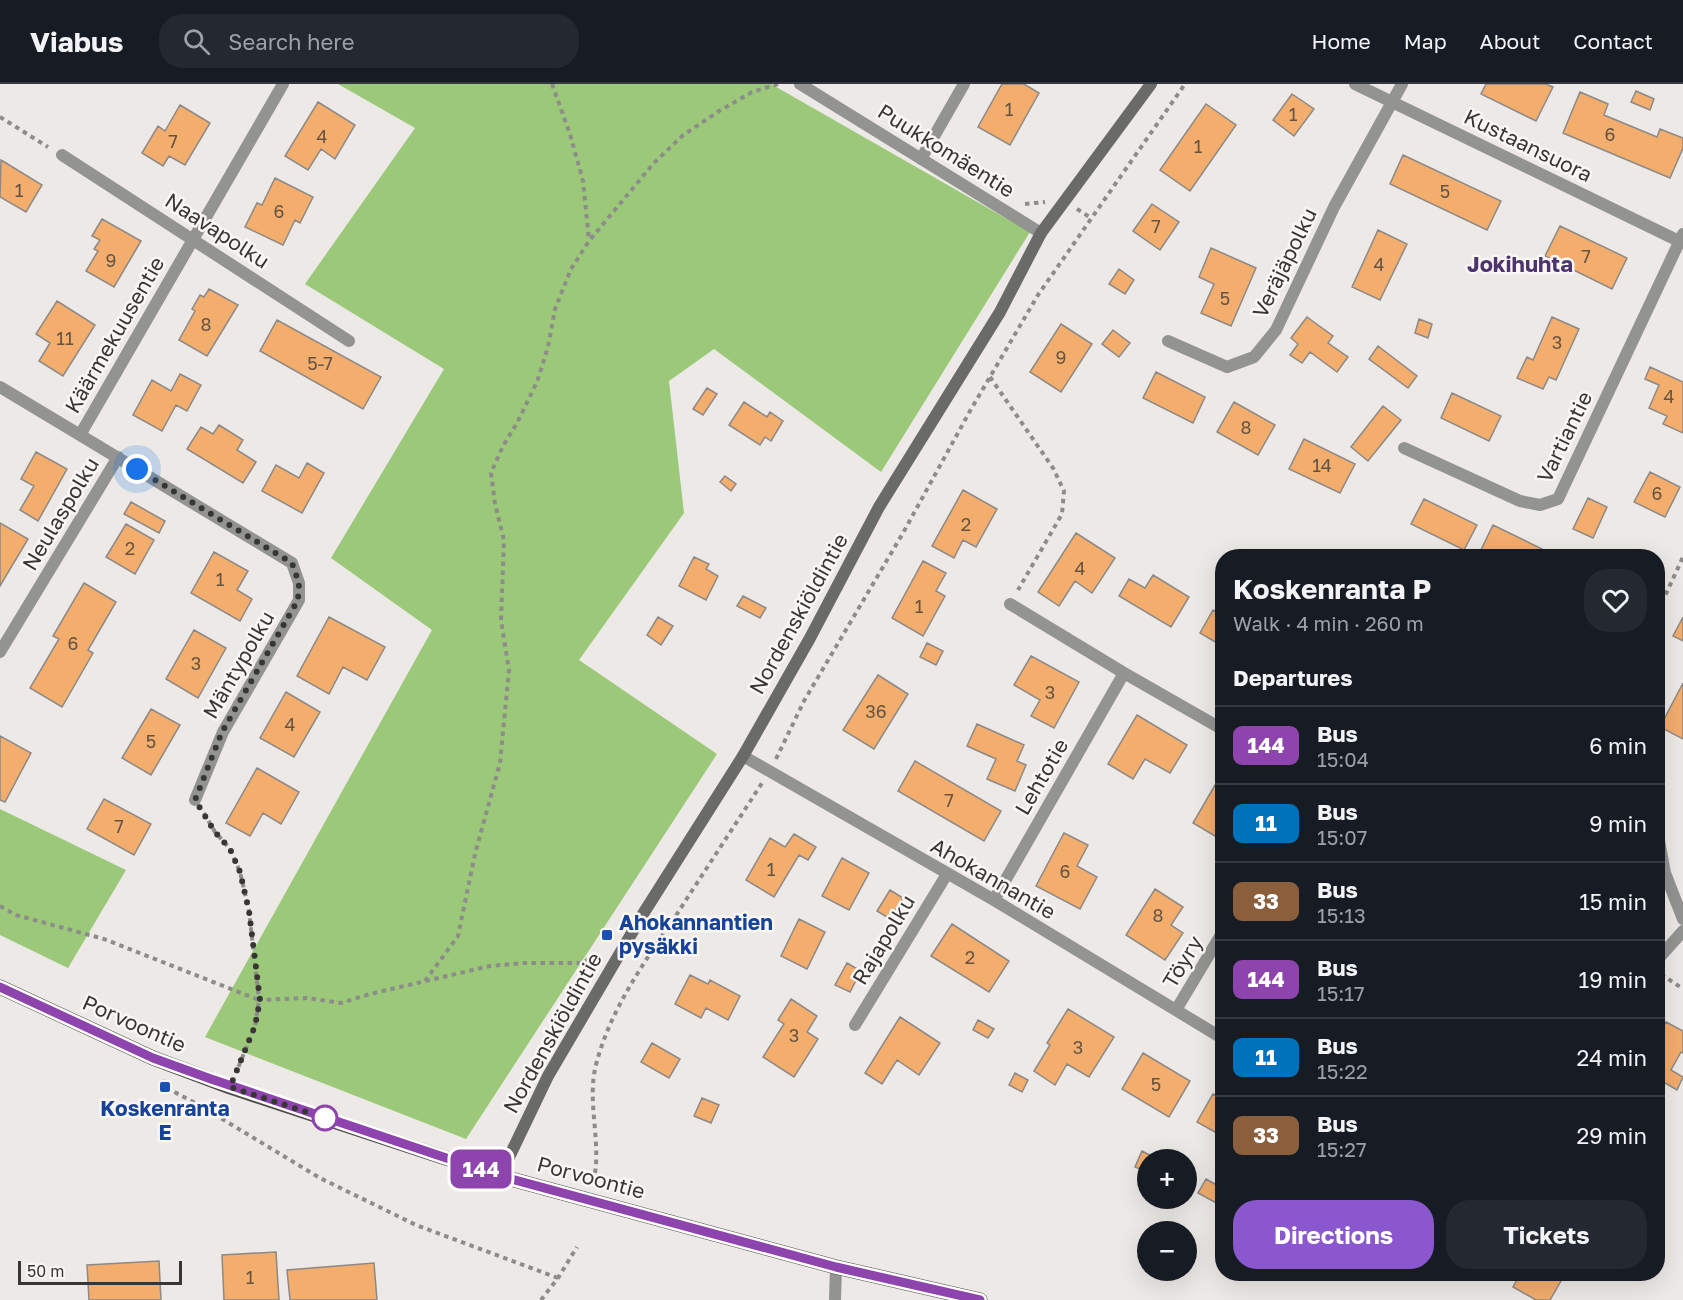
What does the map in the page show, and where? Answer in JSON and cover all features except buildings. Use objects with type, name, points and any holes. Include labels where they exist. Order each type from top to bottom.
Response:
[{"type":"main road","name":"Nordenskiöldintie","points":[[500,1176],[548,1076],[643,914],[743,756],[810,638],[879,507],[1000,312],[1041,232],[1151,84]]},
{"type":"main road","name":"Porvoontie","points":[[0,987],[153,1058],[230,1087],[500,1176],[836,1267],[980,1300]]},
{"type":"street","name":"Käärmekuusentie","points":[[283,84],[80,435],[292,563],[299,583]]},
{"type":"street","name":"Puukkomäentie","points":[[800,84],[1041,232]]},
{"type":"street","points":[[921,159],[964,84]]},
{"type":"street","name":"Kustaansuora","points":[[1355,84],[1682,240]]},
{"type":"street","name":"Veräjäpolku","points":[[1168,341],[1227,367],[1254,357],[1276,330],[1334,207],[1402,84]]},
{"type":"street","name":"Naavapolku","points":[[62,155],[349,341]]},
{"type":"street","name":"Vartiantie","points":[[1404,448],[1520,501],[1539,505],[1558,499],[1682,240]]},
{"type":"street","points":[[0,387],[80,435]]},
{"type":"street","name":"Neulaspolku","points":[[0,652],[118,457]]},
{"type":"street","name":"Mäntypolku","points":[[195,800],[222,732],[298,600],[299,583]]},
{"type":"street","points":[[1010,604],[1215,725]]},
{"type":"street","name":"Lehtotie","points":[[994,900],[1124,673]]},
{"type":"street","name":"Ahokannantie","points":[[743,756],[994,900],[1215,1034]]},
{"type":"street","points":[[1665,873],[1683,919]]},
{"type":"street","name":"Rajapolku","points":[[855,1026],[947,874]]},
{"type":"street","points":[[1665,951],[1683,931]]},
{"type":"street","name":"Töyry","points":[[1176,1011],[1215,945]]},
{"type":"street","points":[[835,1300],[836,1267]]},
{"type":"path","points":[[552,84],[570,134],[583,181],[589,241]]},
{"type":"path","points":[[425,981],[458,936],[475,854],[500,763],[509,670],[501,620],[504,540],[495,504],[491,473],[537,382],[548,346],[555,309],[571,269],[589,241],[653,164],[682,136],[719,111],[752,92],[778,84]]},
{"type":"path","points":[[595,1173],[597,1156],[594,1073],[603,1040],[634,979],[770,772],[804,701],[903,533],[1038,295],[1185,84]]},
{"type":"path","points":[[0,117],[62,155]]},
{"type":"path","points":[[990,377],[1053,468],[1064,491],[1062,514],[1010,604]]},
{"type":"path","points":[[1665,596],[1683,557]]},
{"type":"path","points":[[195,800],[215,832],[230,849],[240,872],[249,911],[260,1000],[255,1026],[230,1087]]},
{"type":"path","points":[[0,906],[16,915],[104,939],[260,1000],[307,998],[341,1003],[490,966],[524,963],[581,963],[596,956],[613,965]]},
{"type":"path","points":[[1665,976],[1683,989]]},
{"type":"path","points":[[153,1058],[165,1087],[200,1105],[320,1178],[416,1225],[558,1278]]},
{"type":"path","points":[[541,1300],[577,1247]]},
{"type":"green space","points":[[338,84],[771,84],[1030,232],[881,472],[714,349],[669,381],[684,513],[579,660],[717,754],[466,1139],[205,1037],[432,630],[331,558],[444,369],[305,284],[415,128]]},
{"type":"green space","points":[[0,809],[126,870],[68,968],[0,935]]},
{"type":"bus line","name":"144","points":[[0,987],[153,1058],[253,1094],[500,1176],[836,1267],[980,1300]]},
{"type":"place","name":"Ahokannantien pysäkki","points":[[607,935]]},
{"type":"place","name":"Koskenranta E","points":[[165,1087]]},
{"type":"district","name":"Jokihuhta","points":[[1520,264]]},
{"type":"route","points":[[137,469],[292,563],[299,583],[298,600],[222,732],[195,800],[215,832],[230,849],[240,872],[249,911],[260,1000],[255,1026],[230,1087],[325,1118]]}]
